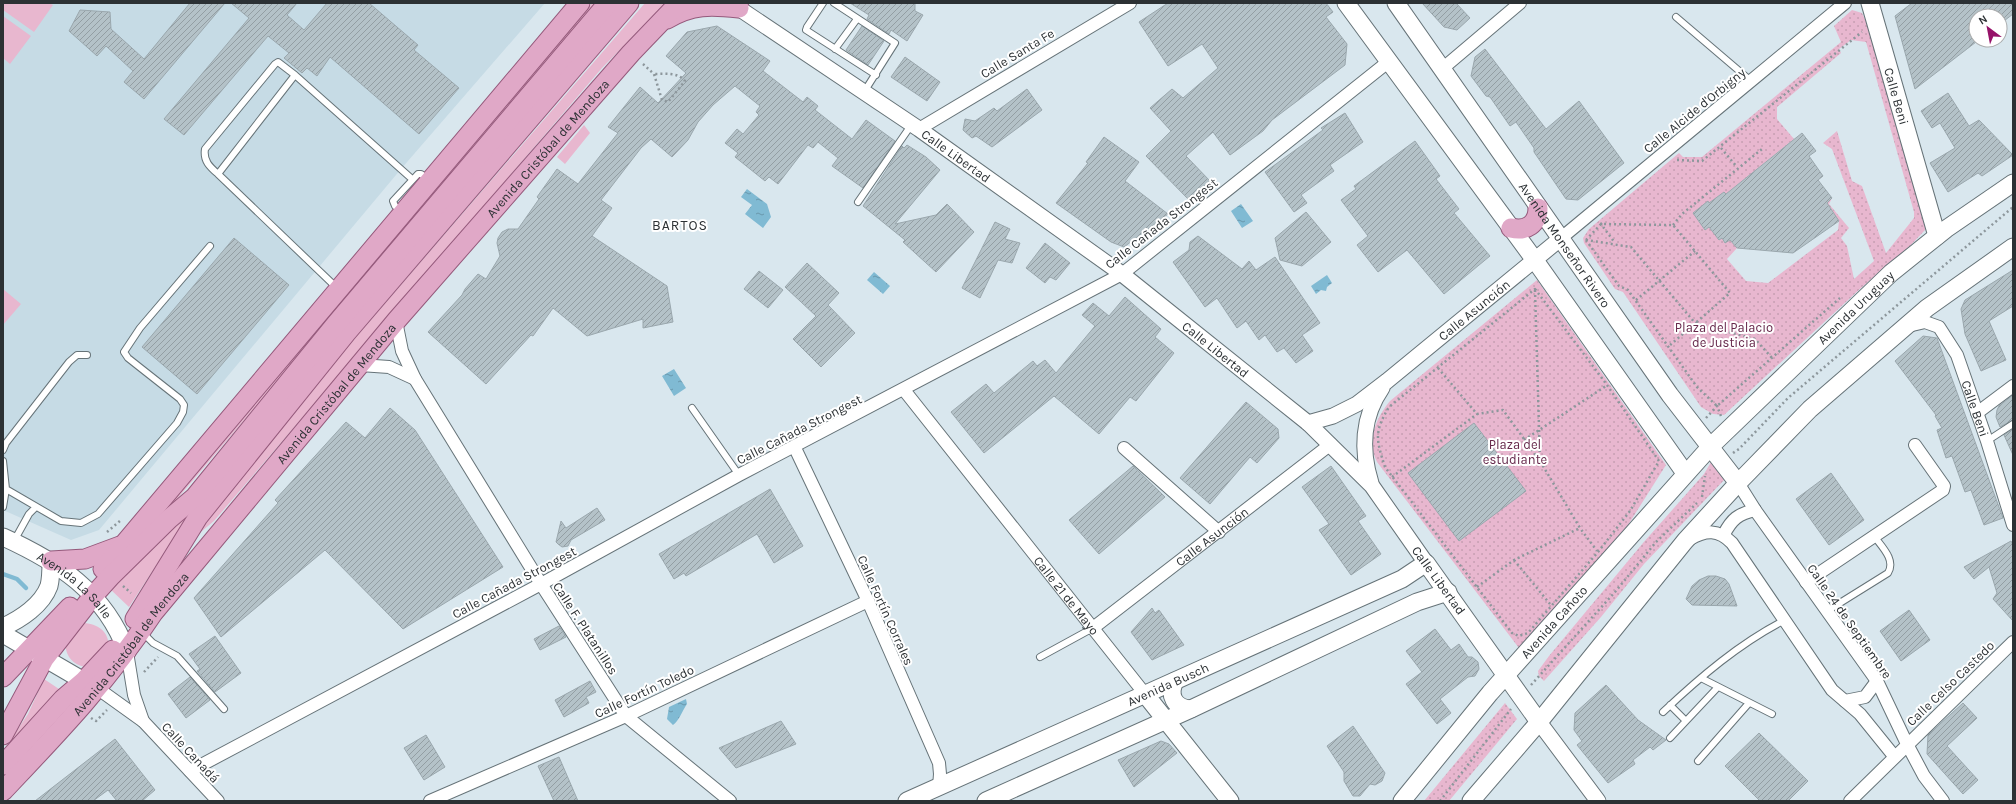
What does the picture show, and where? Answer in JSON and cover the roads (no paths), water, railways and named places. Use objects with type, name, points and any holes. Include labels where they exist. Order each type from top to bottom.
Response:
[{"type":"main road","points":[[3,677],[37,654],[89,593],[123,545],[402,213],[421,179],[580,3]]},
{"type":"main road","points":[[89,593],[195,497],[336,324],[608,3]]},
{"type":"main road","name":"Avenida Cristóbal de Mendoza","points":[[125,645],[198,517],[347,332],[629,3]]},
{"type":"main road","name":"Avenida Cristóbal de Mendoza","points":[[3,791],[80,710],[100,666],[141,630],[153,613],[396,321],[631,53],[679,3]]},
{"type":"main road","points":[[1346,3],[1388,62],[1512,228],[1685,473]]},
{"type":"main road","name":"Avenida Monseñor Rivero","points":[[1396,3],[1670,395],[1738,482]]},
{"type":"main road","name":"Calle Beni","points":[[1870,3],[1937,236]]},
{"type":"main road","points":[[662,22],[677,13],[704,6],[736,5]]},
{"type":"main road","name":"Avenida Uruguay","points":[[1710,446],[1891,273],[1937,236],[2013,183]]},
{"type":"main road","points":[[1512,228],[1523,229],[1528,227],[1536,220],[1538,208]]},
{"type":"main road","points":[[1471,801],[1539,722],[1685,541],[1738,482],[1810,409],[1908,326],[1927,308],[2013,247]]},
{"type":"main road","name":"Avenida Cañoto","points":[[1402,801],[1506,676],[1710,446]]},
{"type":"main road","name":"Avenida La Salle","points":[[8,539],[51,560],[89,593],[112,619],[125,645]]},
{"type":"main road","points":[[3,626],[15,622],[40,600],[49,586],[51,560],[85,559],[123,545]]},
{"type":"main road","name":"Calle Libertad","points":[[1426,563],[1539,722]]},
{"type":"main road","name":"Avenida Busch","points":[[907,801],[1402,579],[1426,563]]},
{"type":"main road","points":[[1402,579],[1412,585],[1415,590],[1417,602]]},
{"type":"main road","points":[[986,801],[1191,709],[1417,602],[1448,592]]},
{"type":"main road","points":[[3,634],[91,685]]},
{"type":"main road","points":[[3,735],[37,654]]},
{"type":"main road","points":[[1175,681],[1171,694],[1174,700],[1184,708],[1191,709]]},
{"type":"main road","name":"Avenida Cristóbal de Mendoza","points":[[3,765],[63,700],[91,685]]},
{"type":"main road","name":"Calle 21 de Mayo","points":[[1145,694],[1230,801]]},
{"type":"street","name":"Calle Santa Fe","points":[[915,126],[1130,3]]},
{"type":"street","points":[[1442,69],[1520,3]]},
{"type":"street","name":"Calle Alcide d'Orbigny","points":[[1560,239],[1846,3]]},
{"type":"street","name":"Calle Libertad","points":[[736,5],[915,126],[1122,274],[1308,422],[1372,486],[1426,563]]},
{"type":"street","name":"Calle Cañada Strongest","points":[[190,771],[541,584],[739,475],[795,448],[1122,274],[1388,62]]},
{"type":"street","name":"Calle Asunción","points":[[1308,422],[1342,413],[1387,381],[1560,239]]},
{"type":"street","name":"Calle F. Platanillos","points":[[396,321],[402,351],[415,379],[541,584],[626,716],[730,801]]},
{"type":"street","name":"Calle Beni","points":[[1908,326],[1925,322],[1939,327],[1957,355],[1987,441],[2013,525]]},
{"type":"street","points":[[360,365],[389,367],[415,379]]},
{"type":"street","name":"Calle Asunción","points":[[1372,486],[1366,468],[1364,437],[1371,407],[1387,381]]},
{"type":"street","points":[[1977,413],[2013,386]]},
{"type":"street","name":"Calle 21 de Mayo","points":[[904,390],[1145,694]]},
{"type":"street","name":"Calle Asunción","points":[[1093,628],[1331,444]]},
{"type":"street","points":[[1806,582],[1944,488],[1915,445]]},
{"type":"street","name":"Calle Fortín Corrales","points":[[795,448],[868,601],[939,763],[939,787]]},
{"type":"street","points":[[1124,448],[1219,532]]},
{"type":"street","name":"Calle 24 de Septiembre","points":[[1738,482],[1755,510],[1877,681],[1924,776],[1943,801]]},
{"type":"street","points":[[1724,534],[1733,518],[1740,514],[1755,510]]},
{"type":"street","points":[[1685,541],[1699,534],[1713,532],[1724,534],[1732,543],[1832,690],[1860,714],[1894,756]]},
{"type":"street","name":"Calle Fortín Toledo","points":[[431,801],[626,716],[868,601]]},
{"type":"street","name":"Calle Celso Castedo","points":[[1850,801],[1894,756],[2013,642]]},
{"type":"street","name":"Calle Canadá","points":[[125,645],[132,684],[143,721]]},
{"type":"street","points":[[1845,701],[1865,697],[1877,681]]},
{"type":"street","name":"Calle Canadá","points":[[91,685],[143,721],[218,801]]},
{"type":"street","name":"Calle Libertad","points":[[1539,722],[1598,801]]},
{"type":"lane","points":[[823,3],[806,30],[876,75]]},
{"type":"lane","points":[[834,3],[895,43],[864,92]]},
{"type":"lane","points":[[1676,17],[1751,81]]},
{"type":"lane","points":[[835,49],[857,19]]},
{"type":"lane","points":[[338,289],[207,163],[204,154],[205,149],[278,62],[296,75],[421,179]]},
{"type":"lane","points":[[218,174],[296,75]]},
{"type":"lane","points":[[858,202],[915,126]]},
{"type":"lane","points":[[6,489],[61,521],[76,524],[81,523],[98,514],[177,422],[183,412],[184,405],[180,399],[128,358],[124,352],[140,328],[210,246]]},
{"type":"lane","points":[[3,450],[6,443],[69,362],[76,355],[87,355]]},
{"type":"lane","points":[[692,408],[739,475]]},
{"type":"lane","points":[[1987,441],[2013,424]]},
{"type":"lane","points":[[3,461],[6,476],[6,489],[3,507]]},
{"type":"lane","points":[[8,539],[36,507]]},
{"type":"lane","points":[[1827,611],[1888,573],[1891,568],[1891,562],[1874,536]]},
{"type":"lane","points":[[1663,712],[1701,678],[1765,631],[1785,620]]},
{"type":"lane","points":[[1040,656],[1093,628]]},
{"type":"lane","points":[[141,630],[154,643],[177,656],[224,709]]},
{"type":"lane","points":[[1701,678],[1772,714]]},
{"type":"lane","points":[[1670,738],[1718,687]]},
{"type":"lane","points":[[1698,761],[1749,703]]},
{"type":"lane","points":[[1670,705],[1686,721]]},
{"type":"water","points":[[747,189],[767,204],[771,217],[763,228],[745,214],[752,205],[741,197]]},
{"type":"water","points":[[1241,204],[1253,221],[1242,228],[1231,211]]},
{"type":"water","points":[[874,272],[890,286],[883,294],[867,280]]},
{"type":"water","points":[[1327,275],[1332,283],[1327,287],[1326,291],[1321,290],[1316,294],[1311,286]]},
{"type":"water","points":[[674,369],[686,388],[674,396],[662,376]]},
{"type":"water","points":[[686,699],[687,704],[673,725],[667,719],[669,707]]},
{"type":"waterway","points":[[3,574],[17,579],[26,588]]},
{"type":"district","name":"BARTOS","points":[[680,225]]},
{"type":"park label","name":"Plaza del Palacio de Justicia","points":[[1724,334]]},
{"type":"park label","name":"Plaza del estudiante","points":[[1515,452]]}]
